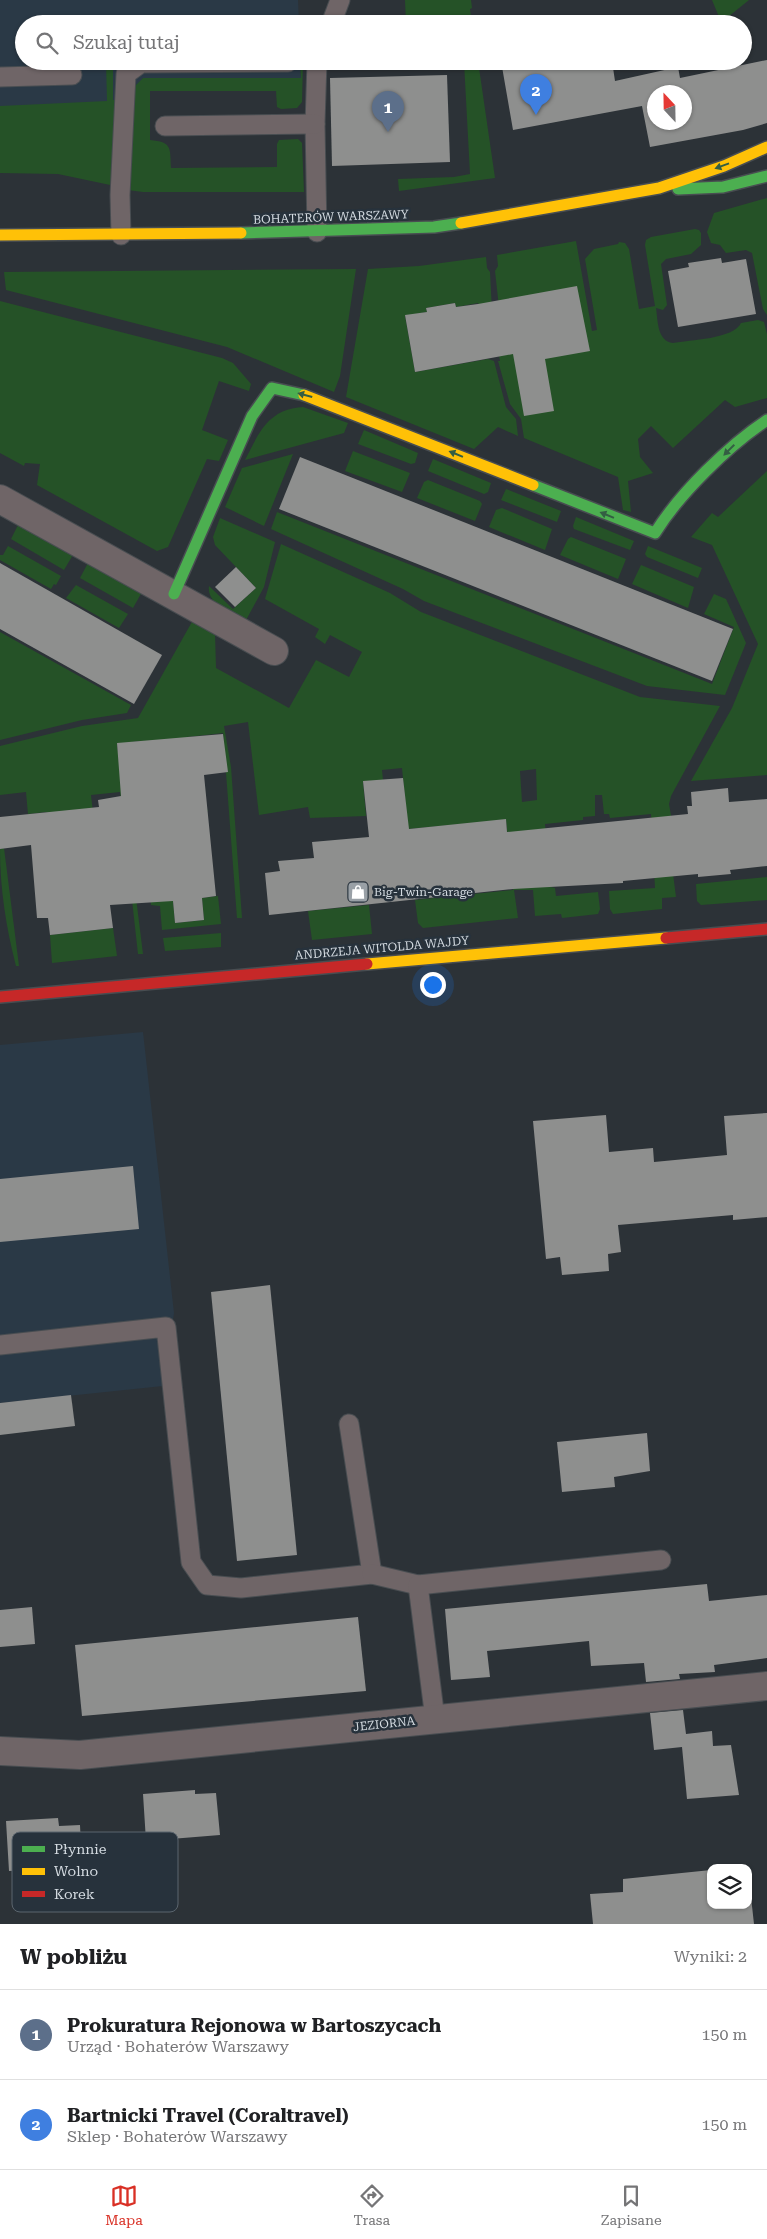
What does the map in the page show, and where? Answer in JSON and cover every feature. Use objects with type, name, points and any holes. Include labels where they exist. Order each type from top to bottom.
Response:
[{"type":"street","name":"BOHATERÓW WARSZAWY","points":[[0,235],[317,232],[434,226],[659,188],[724,166],[767,147]]},
{"type":"street","name":"BOHATERÓW WARSZAWY","points":[[659,188],[706,190],[748,183],[767,176]]},
{"type":"street","points":[[174,594],[252,416],[272,388],[306,395],[655,532],[670,509],[743,436],[767,420]]},
{"type":"street","points":[[0,499],[274,650]]},
{"type":"street","name":"ANDRZEJA WITOLDA WAJDY","points":[[0,997],[767,929]]},
{"type":"street","name":"JEZIORNA","points":[[0,1751],[80,1754],[767,1686]]},
{"type":"lane","points":[[334,15],[340,0]]},
{"type":"lane","points":[[121,235],[120,195],[126,74],[131,70]]},
{"type":"lane","points":[[317,70],[315,124],[317,232]]},
{"type":"lane","points":[[0,77],[72,75]]},
{"type":"lane","points":[[164,126],[315,124]]},
{"type":"lane","points":[[0,1345],[166,1327],[191,1562],[207,1585],[241,1588],[372,1574],[418,1585],[661,1560]]},
{"type":"lane","points":[[349,1424],[372,1574]]},
{"type":"lane","points":[[418,1585],[435,1719]]},
{"type":"shaded area","points":[[0,0],[298,0],[299,15],[15,15],[15,70],[301,70],[301,78],[143,78],[112,166],[0,167]]},
{"type":"shaded area","points":[[143,1032],[174,1313],[163,1386],[0,1403],[0,1045]]},
{"type":"green space","points":[[405,0],[471,0],[471,15],[406,15]]},
{"type":"green space","points":[[712,0],[749,0],[730,15],[718,15]]},
{"type":"green space","points":[[106,70],[113,70],[113,100],[117,100],[115,186],[58,174],[0,173],[0,106],[107,101]]},
{"type":"green space","points":[[301,70],[303,70],[302,102],[297,108],[281,109],[277,107],[276,91],[150,91],[150,140],[166,144],[170,150],[171,168],[277,167],[277,144],[279,140],[298,139],[302,143],[304,192],[143,192],[128,190],[134,87],[143,78],[301,78]]},
{"type":"green space","points":[[464,70],[479,70],[495,178],[399,191],[398,179],[454,177],[470,174]]},
{"type":"green space","points":[[767,198],[767,315],[763,309],[752,253],[746,250],[726,253],[720,245],[711,243],[707,232],[714,213]]},
{"type":"green space","points":[[695,229],[701,233],[701,245],[691,254],[666,259],[661,264],[667,305],[663,310],[656,308],[659,330],[664,339],[673,343],[721,336],[737,328],[741,323],[758,320],[764,322],[767,334],[767,398],[735,407],[725,400],[673,448],[651,426],[638,439],[640,457],[653,473],[628,481],[631,512],[623,510],[618,477],[524,438],[521,419],[510,404],[498,361],[500,361],[497,345],[503,344],[495,271],[498,266],[497,255],[576,241],[592,331],[597,330],[585,259],[594,249],[618,244],[619,242],[625,243],[629,249],[639,309],[655,306],[645,245],[646,240],[651,237]]},
{"type":"green space","points":[[486,257],[487,268],[490,272],[492,311],[480,313],[478,303],[456,307],[455,303],[426,308],[427,312],[405,316],[415,372],[488,359],[494,361],[506,407],[516,419],[518,436],[498,427],[474,449],[346,397],[368,269],[419,266]]},
{"type":"green space","points":[[356,269],[340,376],[334,392],[227,347],[6,290],[4,272]]},
{"type":"green space","points":[[0,301],[222,358],[233,363],[251,384],[249,391],[219,381],[202,430],[228,440],[219,461],[207,459],[168,547],[157,551],[37,485],[40,464],[25,463],[24,466],[0,453]]},
{"type":"green space","points":[[303,407],[348,423],[344,433],[245,460],[266,424],[281,412]]},
{"type":"green space","points":[[364,430],[418,453],[415,463],[411,464],[358,444]]},
{"type":"green space","points":[[353,451],[410,473],[402,492],[345,471]]},
{"type":"green space","points":[[293,454],[264,526],[225,507],[242,468]]},
{"type":"green space","points":[[433,459],[491,483],[488,492],[484,494],[428,471]]},
{"type":"green space","points":[[767,471],[767,775],[691,781],[732,708],[758,644],[712,545],[691,537],[712,513],[718,517]]},
{"type":"green space","points":[[428,480],[480,501],[482,504],[475,521],[417,498],[424,482]]},
{"type":"green space","points":[[506,489],[561,511],[557,522],[501,500]]},
{"type":"green space","points":[[502,508],[552,529],[545,550],[489,527],[496,510]]},
{"type":"green space","points":[[277,512],[712,684],[734,627],[704,614],[714,594],[726,599],[746,643],[725,695],[647,686],[424,601],[403,589],[271,529]]},
{"type":"green space","points":[[576,517],[634,541],[630,550],[574,529]]},
{"type":"green space","points":[[220,518],[275,542],[264,587],[245,622],[221,608],[209,592],[209,586],[233,609],[256,588],[215,545],[213,537]]},
{"type":"green space","points":[[19,523],[74,553],[64,570],[11,539]]},
{"type":"green space","points":[[571,537],[626,559],[618,579],[560,555],[568,539]]},
{"type":"green space","points":[[281,544],[390,593],[421,612],[640,697],[720,706],[671,796],[669,804],[677,849],[670,850],[676,897],[662,898],[662,909],[613,914],[610,909],[609,891],[655,888],[651,814],[610,818],[609,814],[604,814],[602,795],[595,795],[595,816],[583,817],[583,820],[545,824],[551,887],[555,888],[556,896],[598,892],[600,909],[598,914],[562,918],[561,914],[535,916],[533,890],[514,890],[518,918],[423,928],[418,923],[415,900],[513,890],[506,820],[408,829],[402,768],[382,770],[383,780],[363,782],[366,816],[310,818],[308,807],[259,815],[248,722],[224,726],[231,767],[242,918],[237,918],[223,733],[187,737],[192,777],[208,811],[165,814],[175,923],[204,920],[202,898],[218,896],[221,924],[162,930],[160,906],[151,905],[144,832],[140,741],[117,744],[143,954],[138,954],[120,792],[91,795],[96,839],[46,812],[28,814],[26,792],[0,795],[0,746],[82,726],[138,718],[193,620],[215,633],[216,668],[289,708],[316,660],[349,677],[362,652],[330,635],[325,644],[315,637],[319,629],[265,599]],"holes":[[[536,769],[537,800],[522,802],[520,771]]]},
{"type":"green space","points":[[8,546],[61,576],[56,585],[54,584],[51,589],[0,560],[0,555],[3,555]]},
{"type":"green space","points":[[648,546],[702,568],[698,578],[647,557],[645,554]]},
{"type":"green space","points":[[89,561],[142,592],[133,608],[80,578]]},
{"type":"green space","points":[[641,565],[694,587],[688,608],[632,584]]},
{"type":"green space","points":[[76,585],[128,614],[119,628],[66,598]]},
{"type":"green space","points":[[0,632],[131,705],[127,713],[82,720],[0,740]]},
{"type":"green space","points":[[4,848],[19,966],[16,966],[4,908],[0,849]]},
{"type":"green space","points":[[767,877],[767,900],[701,905],[697,901],[696,884]]},
{"type":"green space","points":[[369,905],[372,934],[312,940],[308,911]]},
{"type":"green space","points":[[113,928],[117,956],[52,963],[50,935]]},
{"type":"green space","points":[[221,933],[221,947],[165,951],[163,938]]},
{"type":"building","points":[[767,60],[767,123],[743,130],[650,147],[642,106],[513,130],[503,70],[613,70],[615,81],[664,70],[679,70],[680,78],[719,70],[752,70],[752,63]]},
{"type":"building","points":[[447,75],[450,162],[332,166],[330,78]]},
{"type":"building","points":[[721,258],[722,263],[746,259],[756,314],[678,327],[668,271],[689,267],[688,263]]},
{"type":"building","points":[[577,286],[590,351],[545,359],[554,411],[524,416],[513,354],[415,372],[405,315],[427,312],[426,308],[455,303],[456,307],[478,304]]},
{"type":"building","points":[[300,457],[733,629],[712,681],[279,509]]},
{"type":"building","points":[[0,563],[162,655],[134,704],[0,629]]},
{"type":"building","points":[[236,567],[256,588],[235,607],[215,587]]},
{"type":"building","points":[[223,734],[228,772],[204,775],[216,896],[202,898],[204,920],[175,923],[173,901],[110,905],[113,928],[50,935],[48,918],[37,918],[31,845],[0,849],[0,817],[99,807],[98,800],[121,796],[117,743]]},
{"type":"building","points":[[403,778],[409,829],[506,819],[507,832],[688,814],[687,806],[692,806],[691,792],[728,788],[729,802],[767,799],[767,866],[730,870],[731,874],[698,877],[698,874],[623,881],[623,883],[513,889],[269,915],[265,873],[280,871],[278,861],[314,858],[312,842],[369,837],[363,781]]},
{"type":"building","points":[[767,1113],[767,1217],[733,1220],[733,1215],[618,1225],[621,1252],[608,1254],[609,1271],[562,1275],[560,1257],[546,1259],[533,1121],[606,1115],[609,1152],[653,1148],[654,1162],[727,1155],[724,1116]]},
{"type":"building","points":[[133,1166],[139,1229],[0,1242],[0,1179]]},
{"type":"building","points":[[270,1285],[297,1555],[237,1561],[211,1292]]},
{"type":"building","points":[[71,1395],[75,1426],[0,1435],[0,1403]]},
{"type":"building","points":[[647,1433],[650,1471],[614,1477],[615,1487],[562,1492],[557,1442]]},
{"type":"building","points":[[707,1584],[709,1601],[767,1595],[767,1658],[714,1665],[715,1672],[679,1674],[680,1679],[646,1682],[644,1663],[591,1666],[589,1641],[487,1651],[490,1677],[451,1680],[445,1609]]},
{"type":"building","points":[[32,1607],[35,1644],[0,1647],[0,1610]]},
{"type":"building","points":[[358,1617],[366,1691],[82,1716],[75,1645]]},
{"type":"building","points":[[683,1710],[686,1734],[712,1731],[713,1746],[731,1745],[739,1795],[687,1799],[682,1747],[654,1750],[650,1713]]},
{"type":"building","points":[[195,1790],[195,1794],[216,1793],[220,1835],[178,1838],[178,1832],[145,1832],[143,1794]]},
{"type":"building","points":[[58,1818],[59,1826],[80,1825],[80,1832],[12,1832],[12,1871],[9,1871],[6,1821]]},
{"type":"building","points":[[707,1870],[707,1909],[752,1909],[752,1906],[754,1924],[593,1924],[590,1894],[623,1892],[623,1879]]},
{"type":"traffic: fast","points":[[678,189],[723,187],[767,176]]},
{"type":"traffic: fast","points":[[241,233],[434,227],[461,223]]},
{"type":"traffic: fast","points":[[174,594],[252,416],[272,388],[304,395]]},
{"type":"traffic: fast","points":[[533,485],[655,533],[678,502],[706,471],[737,443],[767,420]]},
{"type":"traffic: slow","points":[[461,223],[659,188],[724,166],[767,147]]},
{"type":"traffic: slow","points":[[0,235],[241,233]]},
{"type":"traffic: slow","points":[[304,395],[533,485]]},
{"type":"traffic: slow","points":[[367,964],[666,938]]},
{"type":"traffic: jam","points":[[666,938],[767,929]]},
{"type":"traffic: jam","points":[[0,997],[367,964]]},
{"type":"place","name":"Bartnicki Travel (Coraltravel)","points":[[536,115]]},
{"type":"place","name":"Prokuratura Rejonowa w Bartoszycach","points":[[388,132]]},
{"type":"place","name":"Big-Twin-Garage","points":[[358,892]]}]
